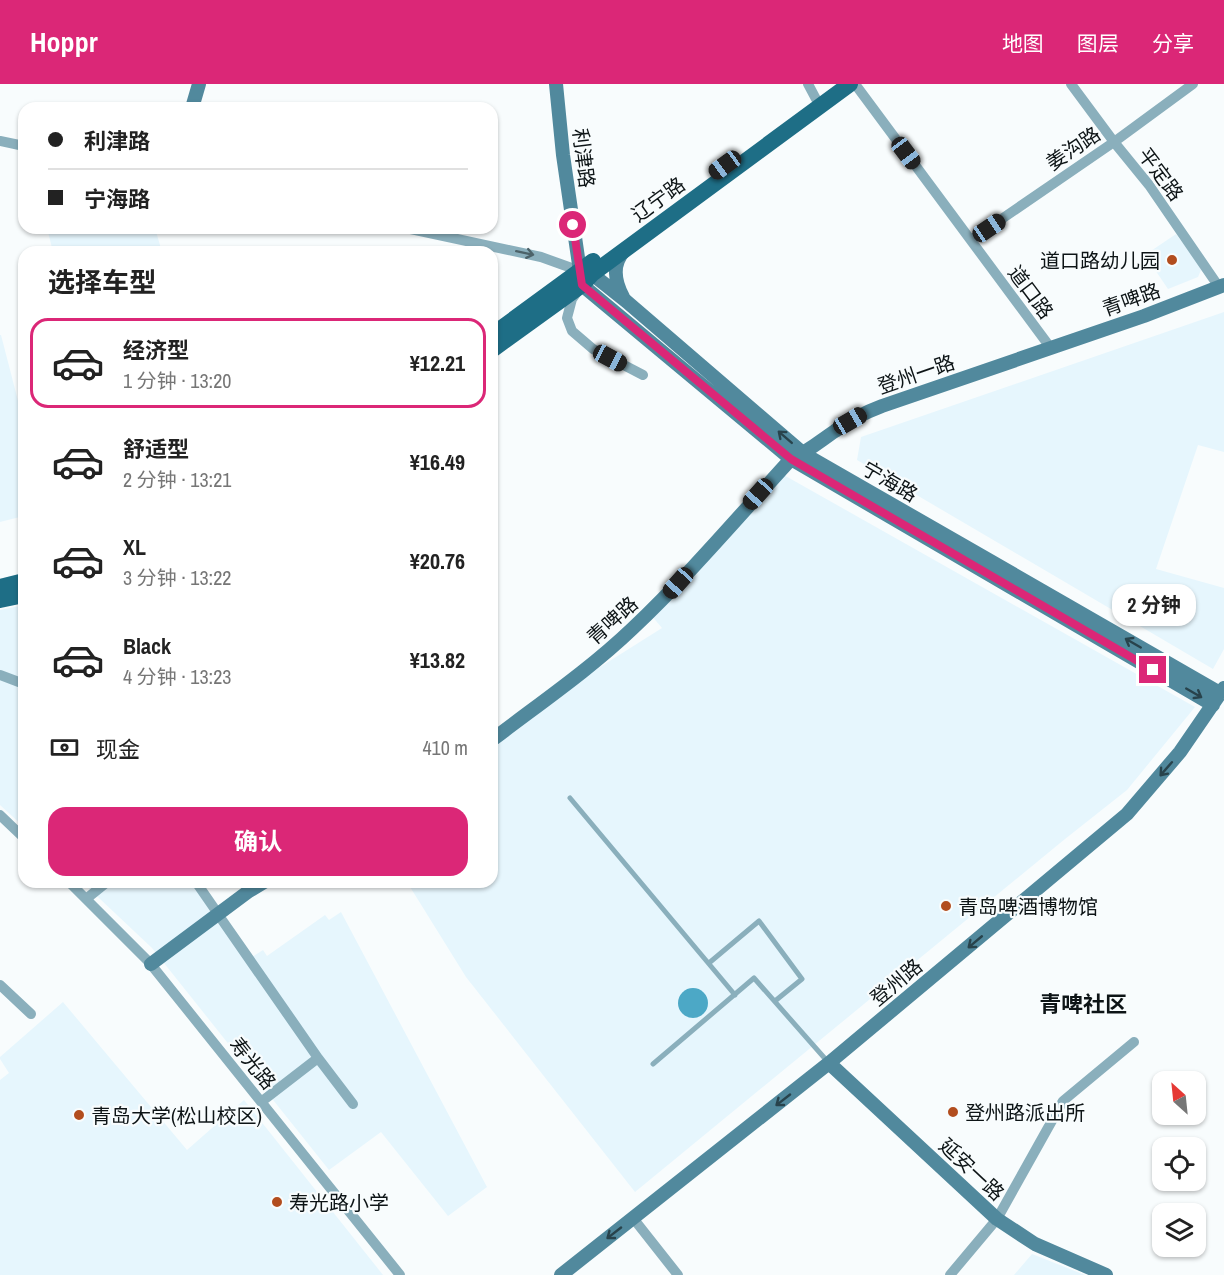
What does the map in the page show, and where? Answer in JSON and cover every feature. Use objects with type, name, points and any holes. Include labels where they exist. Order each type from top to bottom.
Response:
[{"type":"main road","name":"辽宁路","points":[[498,345],[837,84]]},
{"type":"main road","name":"辽宁路","points":[[498,331],[628,247],[850,84]]},
{"type":"main road","points":[[0,587],[18,582]]},
{"type":"main road","points":[[0,600],[18,596]]},
{"type":"street","points":[[194,102],[199,84]]},
{"type":"street","name":"利津路","points":[[556,84],[563,155],[585,277]]},
{"type":"street","points":[[808,84],[816,99]]},
{"type":"street","name":"道口路","points":[[855,84],[1050,347]]},
{"type":"street","name":"平定路","points":[[1071,84],[1149,185],[1221,286]]},
{"type":"street","name":"姜沟路","points":[[971,240],[1114,142],[1193,84]]},
{"type":"street","points":[[0,141],[18,145]]},
{"type":"street","points":[[434,234],[490,246]]},
{"type":"street","points":[[626,301],[618,288],[615,277],[620,256],[628,247]]},
{"type":"street","points":[[498,248],[541,257],[585,277],[572,299],[567,318],[572,331],[593,349],[643,375]]},
{"type":"street","name":"宁海路","points":[[585,277],[626,301],[797,456]]},
{"type":"street","name":"宁海路","points":[[585,277],[797,456],[1219,695]]},
{"type":"street","name":"青啤路","points":[[1050,347],[1144,316],[1221,286]]},
{"type":"street","name":"登州一路","points":[[797,456],[866,412],[1050,347]]},
{"type":"street","name":"青啤路","points":[[498,735],[601,657],[630,631],[797,456]]},
{"type":"street","points":[[0,675],[18,682]]},
{"type":"street","name":"登州路","points":[[561,1275],[829,1064],[1126,814],[1180,752],[1219,695]]},
{"type":"street","points":[[0,815],[18,832]]},
{"type":"street","name":"寿光路","points":[[75,888],[151,964],[400,1275]]},
{"type":"street","points":[[86,899],[99,888]]},
{"type":"street","points":[[200,888],[214,908]]},
{"type":"street","points":[[151,964],[254,888]]},
{"type":"street","points":[[222,920],[318,1058],[353,1104]]},
{"type":"street","points":[[0,985],[31,1014]]},
{"type":"street","points":[[950,1275],[997,1219],[1063,1101],[1134,1042]]},
{"type":"street","points":[[261,1102],[318,1058]]},
{"type":"street","name":"延安一路","points":[[829,1064],[997,1219],[1035,1244],[1106,1275]]},
{"type":"street","points":[[633,1218],[678,1275]]},
{"type":"lane","points":[[570,798],[735,994]]},
{"type":"lane","points":[[709,963],[759,921],[802,979],[775,1001]]},
{"type":"lane","points":[[654,1064],[754,978],[829,1064]]},
{"type":"shaded area","points":[[48,234],[157,234],[160,246],[52,246]]},
{"type":"shaded area","name":"道口路幼儿园","points":[[1176,234],[1201,270],[1198,277],[1168,289],[1145,255]]},
{"type":"shaded area","points":[[1224,312],[1224,452],[1198,445],[1156,569],[1224,588],[1224,649],[1213,669],[857,460],[861,437]]},
{"type":"shaded area","points":[[1,335],[18,401],[18,518],[0,522]]},
{"type":"shaded area","points":[[782,474],[1195,707],[1127,790],[635,1192],[466,977],[411,888],[498,888],[498,731],[662,628],[645,608]]},
{"type":"shaded area","points":[[18,606],[18,822],[0,805],[0,610]]},
{"type":"shaded area","points":[[88,888],[200,888],[252,957],[263,950],[267,956],[325,915],[329,920],[341,912],[487,1187],[448,1216],[381,1132],[329,1170],[152,948]]},
{"type":"shaded area","name":"青岛大学(松山校区)","points":[[63,1002],[187,1150],[244,1100],[383,1275],[0,1275],[0,1080],[9,1073],[0,1057]]},
{"type":"shaded area","points":[[1032,1254],[1085,1275],[1014,1275]]},
{"type":"water","points":[[693,988],[699,989],[707,997],[707,1009],[699,1017],[693,1018],[687,1017],[679,1009],[678,1003],[679,997],[687,989]]},
{"type":"place","name":"道口路幼儿园","points":[[1172,260]]},
{"type":"place","name":"青岛啤酒博物馆","points":[[946,906]]},
{"type":"place","name":"登州路派出所","points":[[953,1112]]},
{"type":"place","name":"青岛大学(松山校区)","points":[[79,1115]]},
{"type":"place","name":"寿光路小学","points":[[277,1202]]},
{"type":"district","name":"青啤社区","points":[[1083,1004]]},
{"type":"route","points":[[573,225],[582,285],[791,459],[1153,670]]}]
